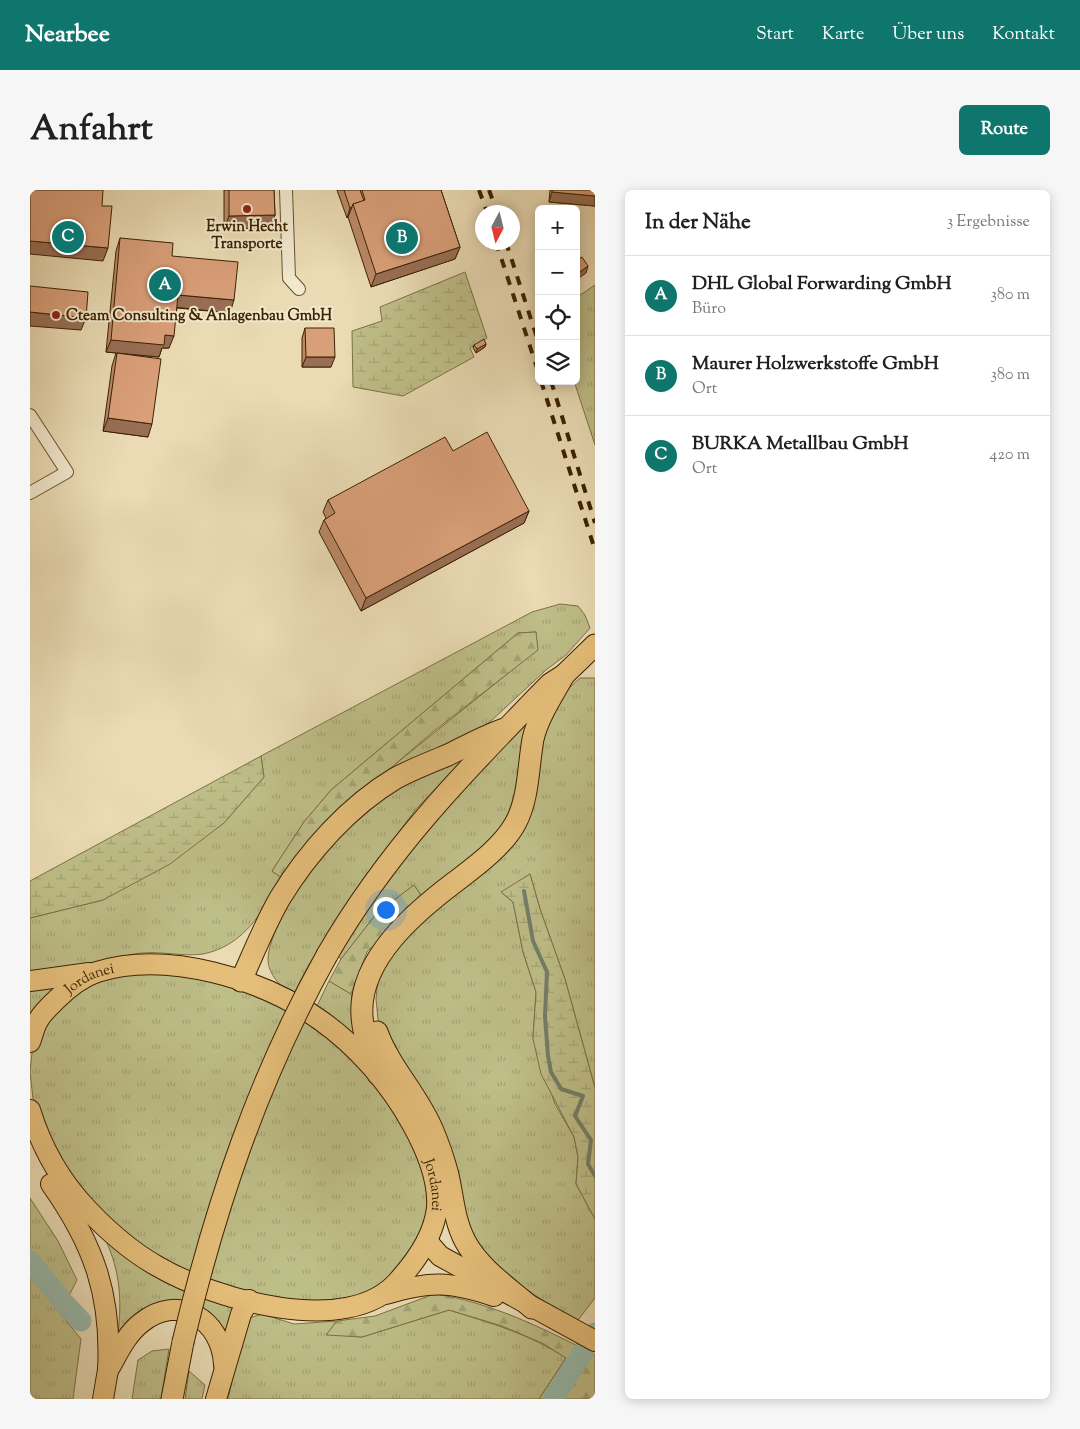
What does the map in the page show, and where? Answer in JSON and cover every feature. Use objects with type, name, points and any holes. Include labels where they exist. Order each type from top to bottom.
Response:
[{"type":"highway","points":[[172,1399],[203,1258],[231,1169],[274,1062],[327,955],[370,887],[416,826],[550,684],[571,669],[595,645]]},
{"type":"highway","points":[[378,1074],[362,1017],[364,990],[379,957],[401,930],[441,893],[474,868],[500,843],[515,824],[524,798],[534,738],[544,711],[571,669]]},
{"type":"highway","points":[[241,981],[271,915],[301,867],[332,831],[363,801],[397,778],[456,751],[477,738],[506,729]]},
{"type":"highway","points":[[371,974],[370,996],[379,1037],[388,1057],[421,1106],[433,1131],[448,1174],[454,1211],[465,1240],[487,1269],[532,1308]]},
{"type":"main road","name":"Jordanei","points":[[30,1042],[34,1018],[64,993],[96,972],[129,966],[171,966],[211,972],[277,995],[320,1020],[342,1038],[378,1074],[404,1110],[421,1140],[431,1166],[437,1209],[427,1241],[396,1284],[382,1296],[335,1311],[283,1309],[200,1286],[156,1266],[127,1246],[86,1209],[50,1159],[30,1110]]},
{"type":"main road","points":[[30,981],[96,972]]},
{"type":"main road","points":[[30,1148],[82,1231],[94,1257],[108,1313],[108,1371]]},
{"type":"main road","points":[[86,1209],[106,1257],[114,1287],[115,1314],[103,1399]]},
{"type":"main road","points":[[427,1241],[440,1256],[595,1341]]},
{"type":"main road","points":[[382,1296],[417,1285],[434,1283],[455,1285],[532,1308]]},
{"type":"main road","points":[[216,1399],[224,1365],[241,1314],[249,1300]]},
{"type":"main road","points":[[108,1371],[121,1348],[142,1322],[154,1314],[168,1311],[183,1311],[197,1316],[209,1325],[221,1344],[224,1365]]},
{"type":"street","points":[[286,190],[289,278],[299,288]]},
{"type":"street","points":[[30,415],[66,472],[30,493]]},
{"type":"green space","points":[[465,272],[487,338],[470,348],[474,357],[403,396],[353,387],[352,331],[382,321],[380,307]]},
{"type":"green space","points":[[595,285],[595,445],[575,385],[580,385],[580,295]]},
{"type":"green space","points":[[560,604],[578,606],[585,615],[590,628],[566,655],[546,670],[491,721],[466,739],[429,757],[388,770],[537,650],[536,632],[518,633],[331,790],[304,822],[272,871],[282,878],[267,903],[251,925],[230,943],[217,950],[203,954],[142,953],[66,970],[30,975],[30,918],[103,900],[224,823],[264,777],[261,756],[532,612]]},
{"type":"green space","points":[[536,632],[538,650],[434,731],[319,829],[282,878],[272,871],[304,822],[331,790],[518,633]]},
{"type":"green space","points":[[580,678],[595,678],[595,1088],[565,979],[540,909],[530,874],[502,893],[513,902],[523,952],[536,992],[533,1038],[555,1104],[574,1137],[578,1157],[576,1184],[595,1219],[595,1298],[578,1320],[522,1286],[496,1266],[473,1244],[385,1038],[378,1019],[376,999],[378,979],[392,948],[491,864],[545,723],[568,689]]},
{"type":"green space","points":[[525,721],[530,725],[521,788],[505,827],[423,898],[414,885],[377,913],[341,959],[337,955],[395,866]]},
{"type":"green space","points":[[261,756],[264,777],[224,823],[170,864],[103,900],[30,918],[30,881]]},
{"type":"green space","points":[[467,756],[416,809],[353,894],[308,966],[292,997],[273,975],[268,959],[272,941],[281,919],[311,869],[347,824],[365,806],[380,795],[412,779]]},
{"type":"green space","points":[[530,874],[540,909],[565,979],[595,1088],[595,1219],[576,1184],[578,1157],[574,1137],[541,1074],[533,1039],[536,992],[523,952],[513,902],[501,892]]},
{"type":"green space","points":[[414,885],[423,898],[367,952],[351,994],[329,981],[341,959],[377,913]]},
{"type":"green space","points":[[190,973],[275,999],[339,1042],[398,1109],[429,1181],[428,1221],[406,1266],[360,1298],[316,1306],[211,1286],[150,1255],[75,1185],[34,1107],[30,1072],[32,1053],[40,1028],[72,992],[119,974]]},
{"type":"green space","points":[[71,981],[38,1016],[30,1011],[30,987]]},
{"type":"green space","points":[[329,981],[351,994],[360,1041],[316,1008]]},
{"type":"green space","points":[[30,1198],[58,1241],[77,1280],[60,1313],[81,1339],[73,1399],[30,1399]]},
{"type":"green space","points":[[106,1241],[238,1306],[227,1332],[216,1318],[206,1312],[151,1307],[134,1315],[118,1333],[119,1286],[111,1252]]},
{"type":"green space","points":[[434,1294],[476,1303],[497,1310],[537,1326],[595,1355],[595,1399],[539,1399],[566,1358],[544,1344],[502,1326],[449,1310],[362,1337],[326,1335],[337,1321],[375,1316]]},
{"type":"green space","points":[[449,1310],[524,1336],[566,1358],[539,1399],[228,1399],[246,1319],[262,1314],[294,1324],[337,1321],[327,1334],[362,1337]]},
{"type":"green space","points":[[169,1349],[161,1399],[132,1399],[138,1360],[152,1351]]},
{"type":"green space","points":[[189,1371],[205,1385],[202,1399],[185,1399]]},
{"type":"building","points":[[30,190],[103,190],[102,206],[112,206],[108,248],[30,241]]},
{"type":"building","points":[[229,190],[274,190],[275,215],[229,216]]},
{"type":"building","points":[[344,190],[360,190],[364,201],[353,204],[350,208]]},
{"type":"building","points":[[362,190],[441,190],[460,247],[376,274],[353,204],[365,200]]},
{"type":"building","points":[[552,190],[595,190],[595,196],[552,192]]},
{"type":"building","points":[[120,238],[173,243],[172,256],[238,262],[234,300],[178,295],[174,336],[165,335],[164,345],[111,340]]},
{"type":"building","points":[[582,257],[588,266],[580,272],[580,258]]},
{"type":"building","points":[[30,286],[88,292],[86,318],[30,312]]},
{"type":"building","points":[[305,328],[334,328],[335,357],[306,357]]},
{"type":"building","points":[[484,339],[486,344],[477,349],[474,345]]},
{"type":"building","points":[[117,353],[161,359],[152,424],[108,418]]},
{"type":"building","points":[[487,432],[529,511],[366,598],[324,520],[335,513],[328,500],[445,437],[453,451]]},
{"type":"waterway","points":[[524,891],[533,941],[547,972],[545,1016],[551,1072],[561,1089],[583,1096],[575,1116],[591,1140],[588,1164],[595,1176]]},
{"type":"waterway","points":[[30,1261],[81,1321]]},
{"type":"waterway","points":[[553,1399],[595,1333]]},
{"type":"railway","points":[[479,190],[484,205]]},
{"type":"railway","points":[[489,190],[494,205]]},
{"type":"railway","points":[[499,250],[535,362]]},
{"type":"railway","points":[[509,250],[538,340]]},
{"type":"railway","points":[[542,385],[595,550]]},
{"type":"railway","points":[[552,385],[595,523]]},
{"type":"place","name":"Erwin Hecht Transporte","points":[[247,209]]},
{"type":"place","name":"BURKA Metallbau GmbH","points":[[68,237]]},
{"type":"place","name":"Maurer Holzwerkstoffe GmbH","points":[[402,238]]},
{"type":"place","name":"DHL Global Forwarding GmbH","points":[[165,285]]},
{"type":"place","name":"Cteam Consulting & Anlagenbau GmbH","points":[[56,315]]}]
